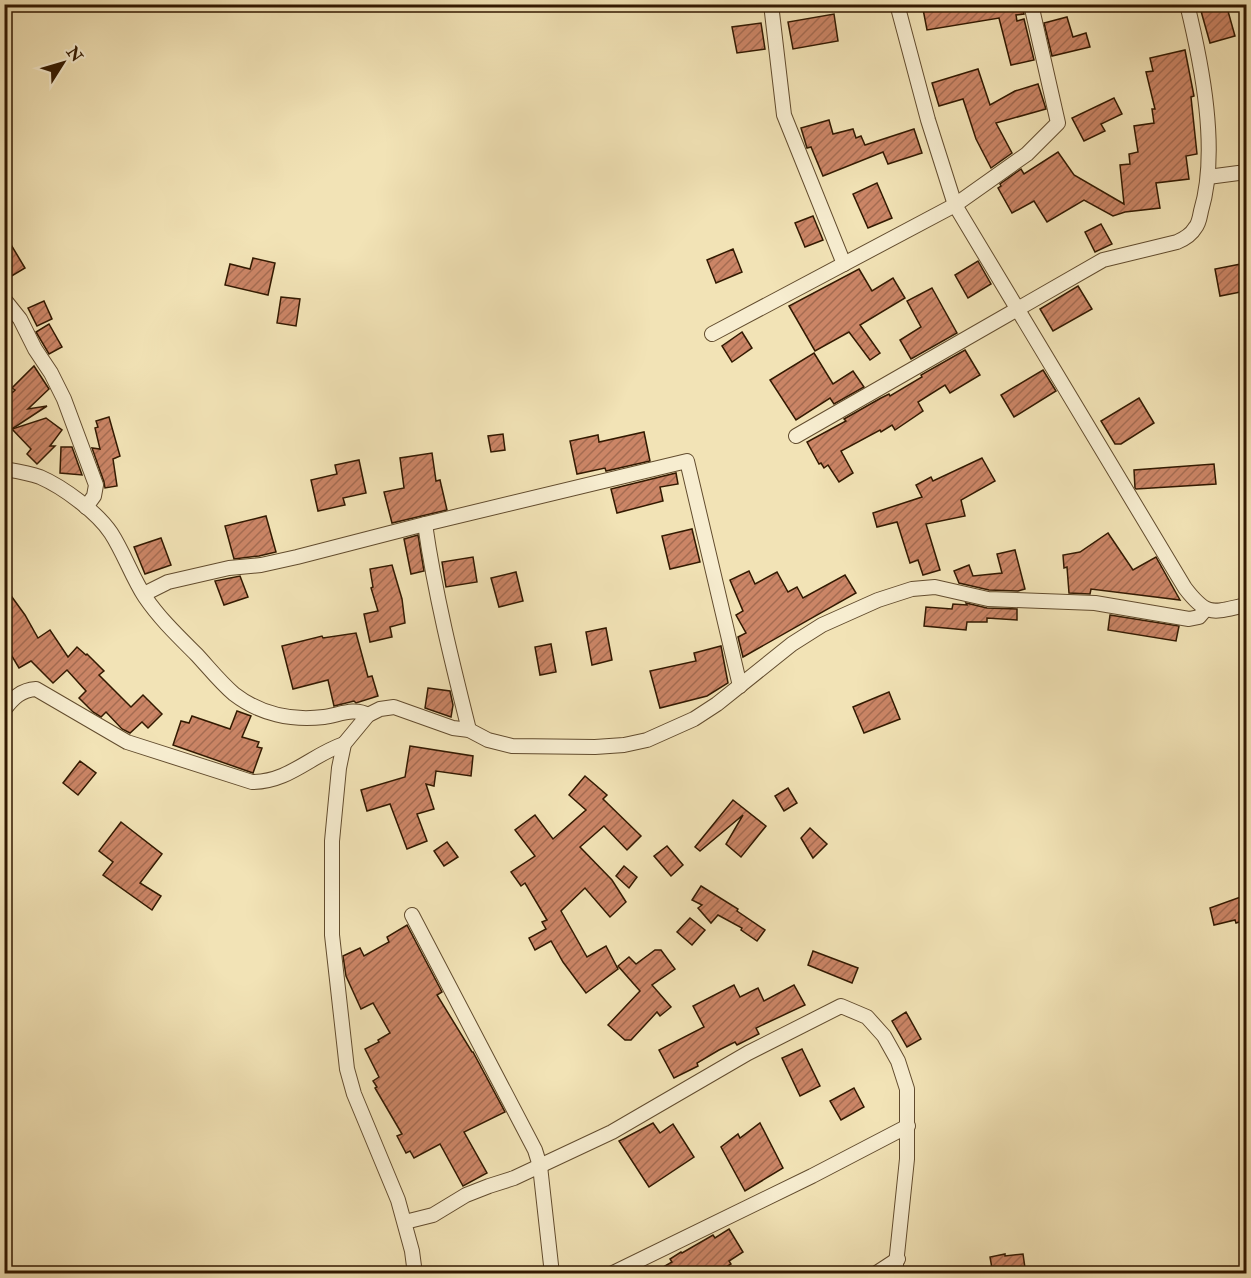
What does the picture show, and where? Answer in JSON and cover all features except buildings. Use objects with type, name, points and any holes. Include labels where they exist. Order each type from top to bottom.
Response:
[{"type":"street","points":[[771,4],[784,115],[844,264]]},
{"type":"street","points":[[897,4],[928,120],[955,205],[1179,579],[1197,604],[1205,610],[1217,612],[1246,605]]},
{"type":"street","points":[[712,334],[955,205],[1027,154],[1058,123],[1031,4]]},
{"type":"street","points":[[796,436],[1103,260],[1177,242],[1187,237],[1197,227],[1206,196],[1208,177],[1207,115],[1196,39],[1187,4]]},
{"type":"street","points":[[1208,177],[1246,172]]},
{"type":"street","points":[[4,299],[20,319],[64,399],[96,484],[94,496],[87,507]]},
{"type":"street","points":[[144,594],[168,582],[229,568],[261,566],[687,461],[741,686]]},
{"type":"street","points":[[4,469],[41,477],[87,507],[109,530],[144,594],[170,629],[235,694],[270,714],[291,718],[322,717],[361,711],[368,715]]},
{"type":"street","points":[[425,524],[443,624],[453,656],[469,730]]},
{"type":"street","points":[[415,1274],[412,1251],[398,1200],[354,1094],[347,1069],[332,935],[332,841],[335,797],[344,744],[368,715],[380,709],[393,707],[453,728],[469,730],[488,740],[512,746],[624,745],[647,740],[694,719],[741,686],[792,644],[822,625],[868,603],[912,589],[935,587],[988,599],[1095,603],[1189,619],[1199,617],[1205,610]]},
{"type":"street","points":[[4,710],[17,695],[27,689],[36,689],[127,742],[252,782],[267,782],[279,778],[332,748],[344,744]]},
{"type":"street","points":[[412,915],[535,1150],[540,1167],[552,1274]]},
{"type":"street","points":[[405,1222],[433,1215],[466,1195],[540,1167],[612,1132],[748,1053],[841,1006],[867,1017],[884,1036],[898,1061],[907,1089],[907,1159],[897,1266],[876,1274]]},
{"type":"street","points":[[611,1274],[812,1176],[908,1126]]}]
